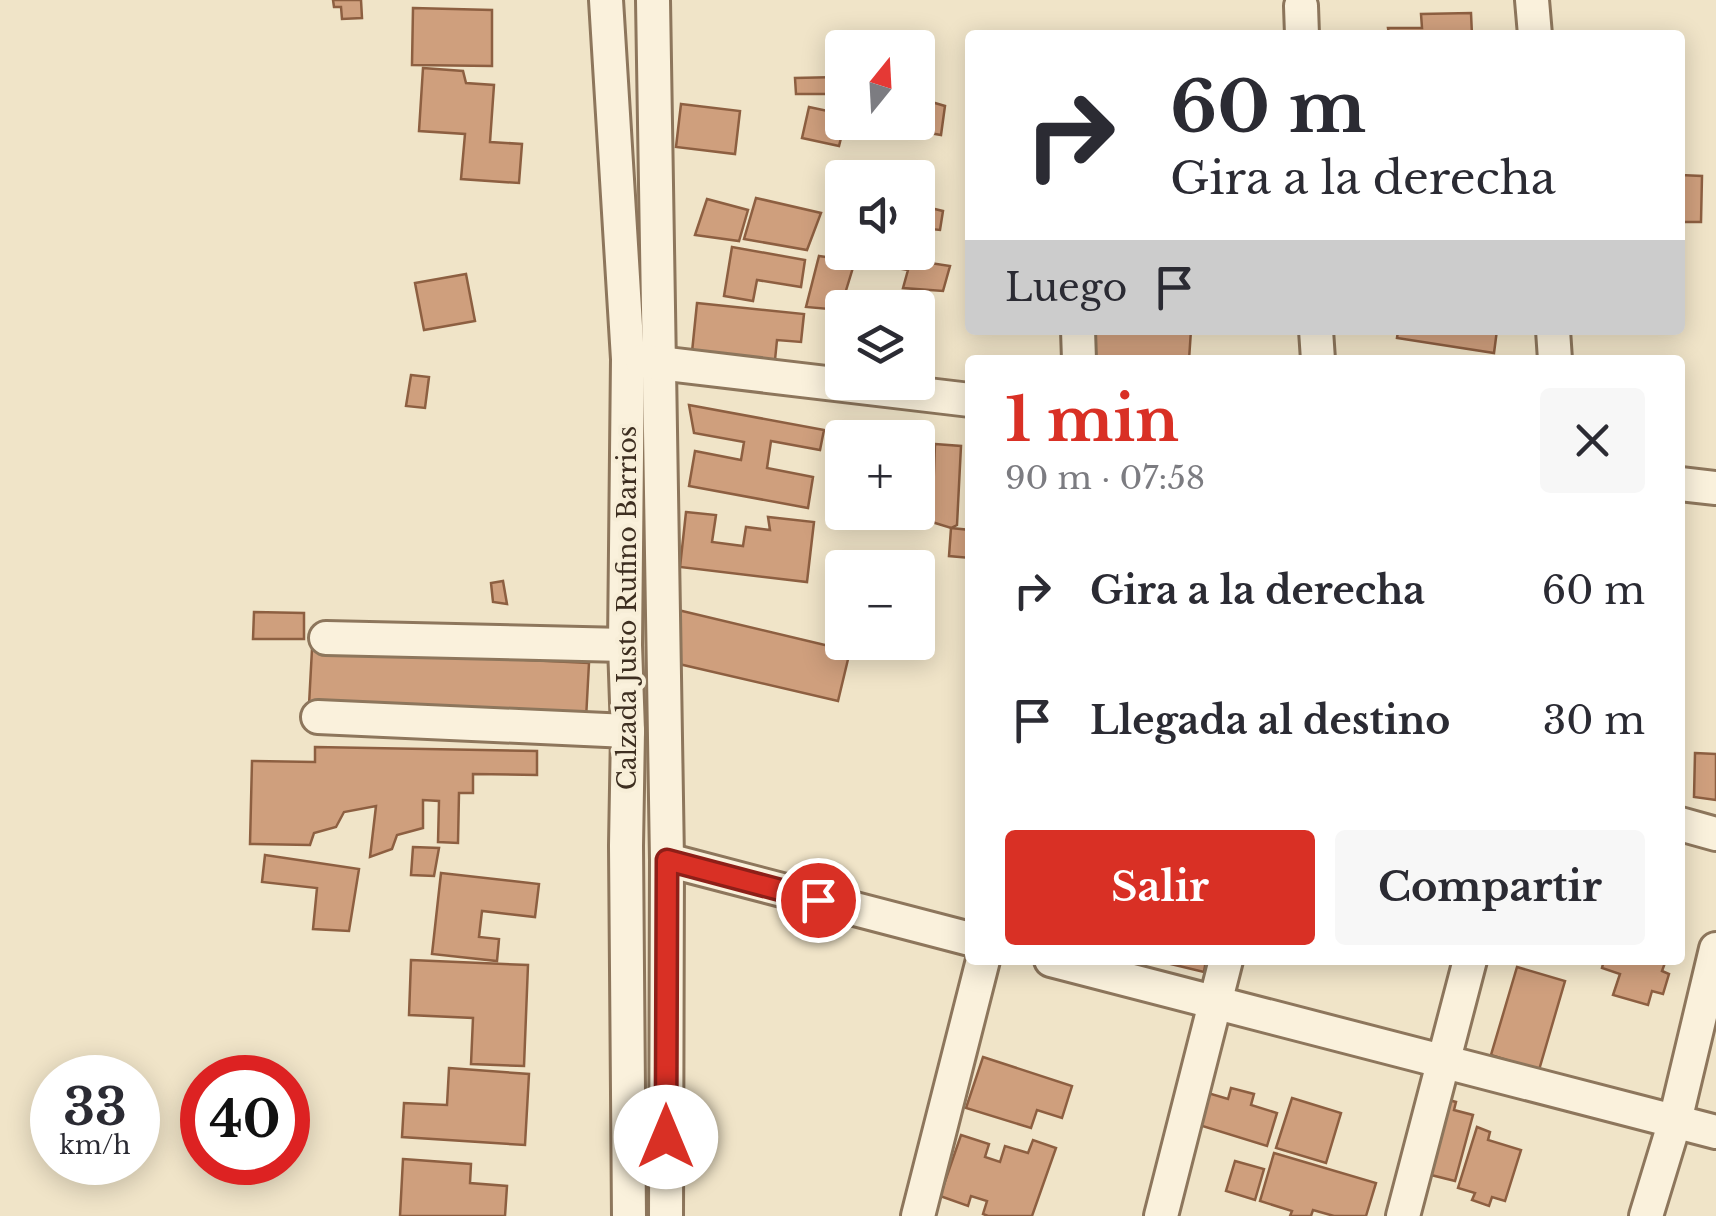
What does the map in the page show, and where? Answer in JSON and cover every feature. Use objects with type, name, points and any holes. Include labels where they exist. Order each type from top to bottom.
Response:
[{"type":"street","name":"Calzada Justo Rufino Barrios","points":[[606,0],[628,359],[628,1216]]},
{"type":"street","name":"Calzada Justo Rufino Barrios","points":[[653,0],[667,860],[666,1216]]},
{"type":"street","points":[[1532,0],[1534,30]]},
{"type":"street","points":[[628,359],[965,399]]},
{"type":"street","points":[[1685,485],[1716,488]]},
{"type":"street","points":[[326,638],[625,645]]},
{"type":"street","points":[[318,717],[628,731]]},
{"type":"street","points":[[1685,825],[1716,834]]},
{"type":"street","points":[[667,860],[965,938]]},
{"type":"street","points":[[1646,1216],[1716,949]]},
{"type":"street","points":[[918,1216],[983,965]]},
{"type":"street","points":[[1071,965],[1716,1132]]},
{"type":"street","points":[[1161,1216],[1225,965]]},
{"type":"street","points":[[1403,1216],[1469,965]]},
{"type":"building","points":[[333,0],[361,0],[362,18],[342,19],[341,7],[334,7]]},
{"type":"building","points":[[413,8],[492,10],[492,66],[412,65]]},
{"type":"building","points":[[1471,13],[1472,30],[1388,30],[1422,28],[1421,14]]},
{"type":"building","points":[[423,68],[463,71],[466,83],[494,85],[490,142],[522,144],[519,183],[461,179],[465,134],[419,131]]},
{"type":"building","points":[[825,77],[825,94],[796,94],[795,78]]},
{"type":"building","points":[[935,103],[945,106],[941,135],[935,134]]},
{"type":"building","points":[[681,104],[740,111],[735,154],[676,147]]},
{"type":"building","points":[[809,107],[825,110],[825,140],[840,140],[839,146],[802,138]]},
{"type":"building","points":[[1685,175],[1702,176],[1701,222],[1685,222]]},
{"type":"building","points":[[756,198],[821,213],[807,250],[744,239]]},
{"type":"building","points":[[707,199],[748,210],[739,241],[695,235]]},
{"type":"building","points":[[935,209],[943,211],[940,230],[935,229]]},
{"type":"building","points":[[732,247],[805,260],[801,287],[757,280],[753,301],[724,296]]},
{"type":"building","points":[[819,256],[825,257],[825,270],[852,270],[846,290],[825,290],[825,309],[806,307]]},
{"type":"building","points":[[935,264],[950,266],[943,291],[903,288],[908,270],[935,270]]},
{"type":"building","points":[[466,274],[475,321],[424,330],[415,283]]},
{"type":"building","points":[[697,303],[804,314],[801,342],[777,340],[775,360],[692,352]]},
{"type":"building","points":[[1094,335],[1191,335],[1189,355],[1092,355]]},
{"type":"building","points":[[1397,335],[1496,335],[1494,353],[1397,338]]},
{"type":"building","points":[[411,375],[429,377],[425,408],[406,406]]},
{"type":"building","points":[[689,405],[824,430],[820,450],[771,441],[767,468],[813,477],[808,508],[689,486],[695,451],[741,460],[744,442],[694,433]]},
{"type":"building","points":[[935,444],[961,446],[957,525],[951,528],[935,523]]},
{"type":"building","points":[[686,512],[716,515],[712,542],[743,546],[746,527],[770,530],[768,517],[814,522],[807,582],[680,567]]},
{"type":"building","points":[[951,528],[965,529],[965,558],[949,556]]},
{"type":"building","points":[[503,581],[507,604],[493,602],[491,583]]},
{"type":"building","points":[[678,610],[825,645],[825,660],[848,660],[838,701],[666,661]]},
{"type":"building","points":[[254,612],[304,613],[304,639],[253,639]]},
{"type":"building","points":[[312,649],[589,663],[586,719],[309,705]]},
{"type":"building","points":[[315,747],[537,751],[537,775],[473,774],[473,793],[459,793],[458,843],[438,842],[439,801],[423,800],[423,828],[397,835],[392,849],[370,857],[376,806],[344,812],[336,827],[314,833],[310,845],[250,844],[252,761],[315,762]]},
{"type":"building","points":[[1695,753],[1716,754],[1716,800],[1694,797]]},
{"type":"building","points":[[413,847],[439,848],[434,876],[411,875]]},
{"type":"building","points":[[265,855],[359,869],[349,931],[313,929],[317,888],[262,882]]},
{"type":"building","points":[[441,873],[539,884],[535,917],[482,911],[479,937],[499,939],[497,961],[432,954]]},
{"type":"building","points":[[411,960],[528,965],[524,1066],[471,1064],[473,1018],[409,1015]]},
{"type":"building","points":[[1175,965],[1205,965],[1204,972]]},
{"type":"building","points":[[1664,965],[1662,971],[1669,974],[1663,994],[1652,991],[1648,1005],[1613,995],[1620,974],[1602,968]]},
{"type":"building","points":[[1517,967],[1565,981],[1539,1070],[1491,1055]]},
{"type":"building","points":[[983,1057],[1072,1086],[1062,1118],[1037,1110],[1031,1128],[966,1108]]},
{"type":"building","points":[[449,1068],[529,1074],[525,1145],[402,1137],[404,1103],[447,1105]]},
{"type":"building","points":[[1231,1088],[1254,1094],[1251,1105],[1277,1113],[1267,1146],[1199,1125],[1208,1093],[1228,1099]]},
{"type":"building","points":[[1438,1097],[1456,1102],[1454,1110],[1473,1115],[1455,1181],[1419,1172]]},
{"type":"building","points":[[1292,1098],[1341,1113],[1326,1163],[1276,1148]]},
{"type":"building","points":[[1477,1127],[1490,1132],[1488,1140],[1521,1150],[1505,1201],[1492,1197],[1489,1206],[1472,1200],[1475,1193],[1458,1188]]},
{"type":"building","points":[[961,1135],[989,1144],[985,1157],[1000,1162],[1005,1146],[1028,1153],[1033,1140],[1056,1148],[1032,1216],[988,1216],[983,1214],[987,1201],[971,1196],[968,1206],[940,1196]]},
{"type":"building","points":[[1274,1153],[1376,1183],[1366,1216],[1334,1216],[1313,1210],[1311,1216],[1290,1216],[1292,1211],[1260,1201]]},
{"type":"building","points":[[403,1159],[471,1164],[470,1183],[507,1186],[505,1216],[400,1216]]},
{"type":"building","points":[[1235,1161],[1264,1169],[1255,1200],[1226,1191]]},
{"type":"route","points":[[666,1137],[667,860],[818,900]]}]
